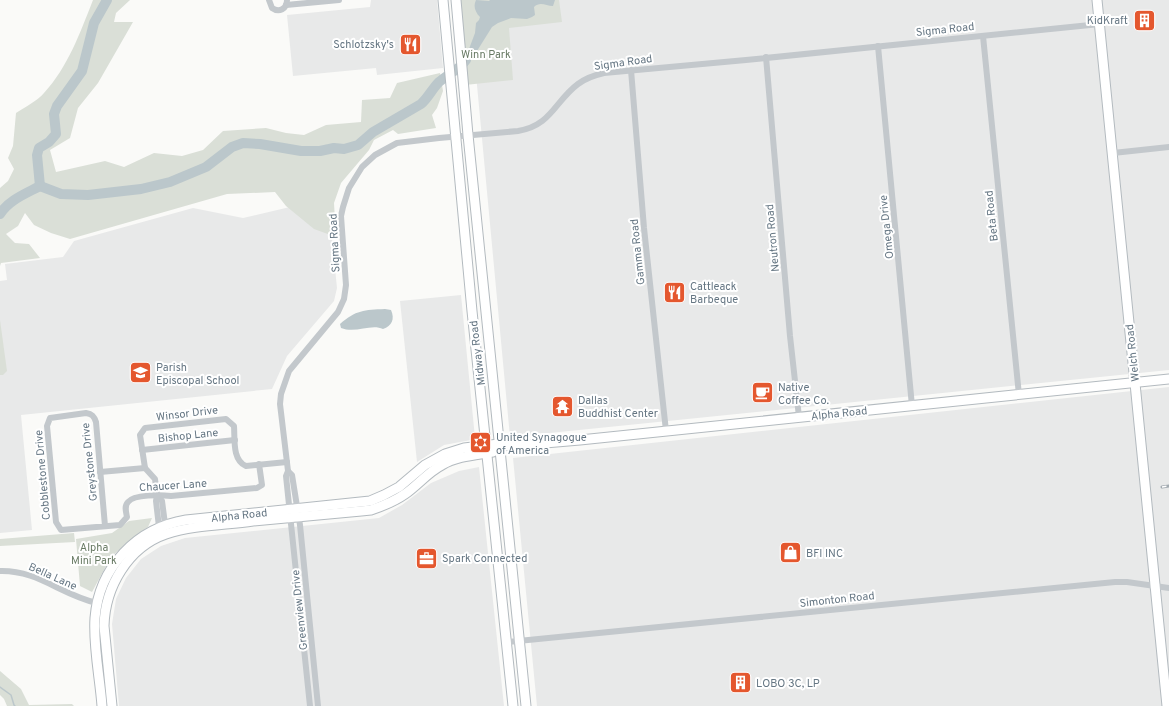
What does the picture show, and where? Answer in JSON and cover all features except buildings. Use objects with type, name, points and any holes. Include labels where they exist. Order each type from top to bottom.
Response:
[{"type":"street","points":[[269,0],[270,5],[274,10],[280,10],[286,3],[339,0]]},
{"type":"street","name":"Midway Road","points":[[456,0],[468,136],[526,706]]},
{"type":"street","name":"Welch Road","points":[[1097,0],[1167,706]]},
{"type":"street","name":"Midway Road","points":[[442,1],[448,47],[472,310],[513,706]]},
{"type":"street","name":"Sigma Road","points":[[294,513],[292,475],[288,471],[280,412],[281,394],[289,371],[338,312],[344,299],[346,285],[341,216],[345,197],[352,181],[368,161],[375,155],[398,143],[518,131],[530,128],[547,117],[573,88],[584,80],[604,73],[1100,24]]},
{"type":"street","name":"Beta Road","points":[[982,36],[1019,395]]},
{"type":"street","name":"Omega Drive","points":[[878,46],[912,406]]},
{"type":"street","name":"Neutron Road","points":[[766,57],[790,336],[799,417]]},
{"type":"street","name":"Gamma Road","points":[[631,70],[644,228],[666,431]]},
{"type":"street","points":[[1113,154],[1169,147]]},
{"type":"street","points":[[472,310],[486,309]]},
{"type":"street","name":"Alpha Road","points":[[112,706],[104,614],[113,574],[117,560],[126,550],[142,537],[162,526],[186,520],[294,513],[370,505],[399,487],[425,465],[445,454],[464,448],[500,448],[1169,379]]},
{"type":"street","name":"Greystone Drive","points":[[50,418],[86,413],[94,417],[96,422],[105,526]]},
{"type":"street","name":"Cobblestone Drive","points":[[50,418],[47,426],[56,522],[61,530]]},
{"type":"street","name":"Winsor Drive","points":[[142,450],[140,435],[145,428],[226,419],[234,426],[235,440]]},
{"type":"street","points":[[235,440],[236,456],[240,463],[246,466],[287,462]]},
{"type":"street","name":"Bishop Lane","points":[[142,450],[235,440]]},
{"type":"street","points":[[139,550],[144,543],[164,530],[162,526],[162,501],[157,495],[155,479],[145,468],[142,450]]},
{"type":"street","name":"Chaucer Lane","points":[[61,530],[120,525],[127,517],[126,505],[128,501],[133,498],[257,488],[262,484],[259,464]]},
{"type":"street","points":[[100,472],[145,468]]},
{"type":"street","name":"Alpha Road","points":[[102,706],[95,625],[97,603],[102,586],[113,574],[139,550],[160,537],[179,531],[294,513]]},
{"type":"street","name":"Greenview Drive","points":[[294,513],[308,595],[318,706]]},
{"type":"street","name":"Greenview Drive","points":[[294,513],[298,596],[310,706]]},
{"type":"street","name":"Bella Lane","points":[[0,572],[15,572],[32,575],[77,597],[97,603]]},
{"type":"street","name":"Simonton Road","points":[[507,642],[1115,582],[1127,582],[1169,588]]},
{"type":"street","points":[[298,596],[308,595]]},
{"type":"street","points":[[302,627],[311,626]]},
{"type":"street","points":[[306,673],[315,672]]},
{"type":"shaded area","points":[[371,0],[437,0],[443,68],[377,75],[376,68],[293,76],[287,15],[370,7]]},
{"type":"shaded area","points":[[469,0],[1169,0],[1169,370],[510,437]]},
{"type":"shaded area","points":[[476,0],[555,0],[553,6],[541,4],[536,5],[534,7],[535,15],[532,17],[527,19],[511,18],[492,27],[472,59],[463,65],[475,33],[476,23],[480,17],[475,9]]},
{"type":"shaded area","name":"Parish Episcopal School","points":[[328,198],[337,288],[334,301],[287,356],[272,389],[21,415],[32,530],[0,533],[0,281],[7,280],[5,264],[63,257],[74,241],[193,208],[243,218]]},
{"type":"shaded area","points":[[461,295],[475,438],[444,445],[417,462],[400,301]]},
{"type":"shaded area","points":[[366,310],[391,310],[393,316],[391,324],[386,328],[383,329],[373,327],[347,330],[341,328],[340,324],[356,313]]},
{"type":"shaded area","points":[[1169,387],[1169,706],[537,706],[513,458]]},
{"type":"shaded area","points":[[479,467],[504,706],[119,706],[112,624],[116,599],[126,578],[141,559],[161,546],[185,538],[379,518],[402,505],[431,483],[459,471]]},
{"type":"green space","points":[[93,0],[130,0],[116,13],[114,22],[133,22],[98,83],[78,108],[70,138],[50,150],[56,172],[105,161],[124,167],[154,153],[182,156],[203,150],[223,131],[266,128],[286,133],[304,135],[326,125],[361,122],[362,100],[390,98],[397,83],[440,73],[443,91],[437,108],[432,115],[436,128],[398,134],[393,130],[374,140],[369,150],[341,183],[334,203],[336,237],[314,229],[286,206],[275,192],[227,194],[70,239],[51,233],[34,225],[25,213],[18,226],[6,234],[15,243],[29,244],[40,258],[1,263],[0,266],[0,188],[8,181],[14,169],[8,158],[13,146],[16,113],[41,96],[60,72],[73,49]]},
{"type":"green space","name":"Winn Park","points":[[457,0],[559,0],[562,22],[509,28],[513,80],[465,85]]},
{"type":"green space","points":[[0,320],[7,371],[3,375],[0,375]]},
{"type":"green space","name":"Alpha Mini Park","points":[[152,518],[148,527],[130,540],[111,557],[92,592],[80,586],[76,539],[112,533],[129,521]]},
{"type":"green space","points":[[74,533],[75,542],[0,546],[0,539]]},
{"type":"green space","points":[[0,671],[21,689],[29,705],[72,704],[74,706],[7,706],[4,699],[0,695]]},
{"type":"waterway","points":[[40,186],[37,155],[39,148],[49,142],[56,134],[54,114],[57,106],[82,71],[94,23],[107,0]]},
{"type":"waterway","points":[[0,214],[13,201],[40,186],[61,194],[88,195],[141,189],[170,182],[206,167],[232,147],[243,143],[260,144],[301,151],[320,151],[334,148],[344,149],[358,145],[373,132],[421,104],[439,82],[460,67],[466,60]]},
{"type":"waterway","points":[[0,687],[11,695],[15,706]]},
{"type":"railway","points":[[1162,487],[1169,486]]},
{"type":"place","name":"KidKraft","points":[[1144,20]]},
{"type":"place","name":"Schlotzsky's","points":[[410,44]]},
{"type":"place","name":"Cattleack Barbeque","points":[[674,292]]},
{"type":"place","name":"Parish Episcopal School","points":[[140,373]]},
{"type":"place","name":"Native Coffee Co.","points":[[762,393]]},
{"type":"place","name":"Dallas Buddhist Center","points":[[563,406]]},
{"type":"place","name":"United Synagogue of America","points":[[481,443]]},
{"type":"place","name":"BFI INC","points":[[790,553]]},
{"type":"place","name":"Spark Connected","points":[[427,558]]},
{"type":"place","name":"LOBO 3C, LP","points":[[740,683]]}]
